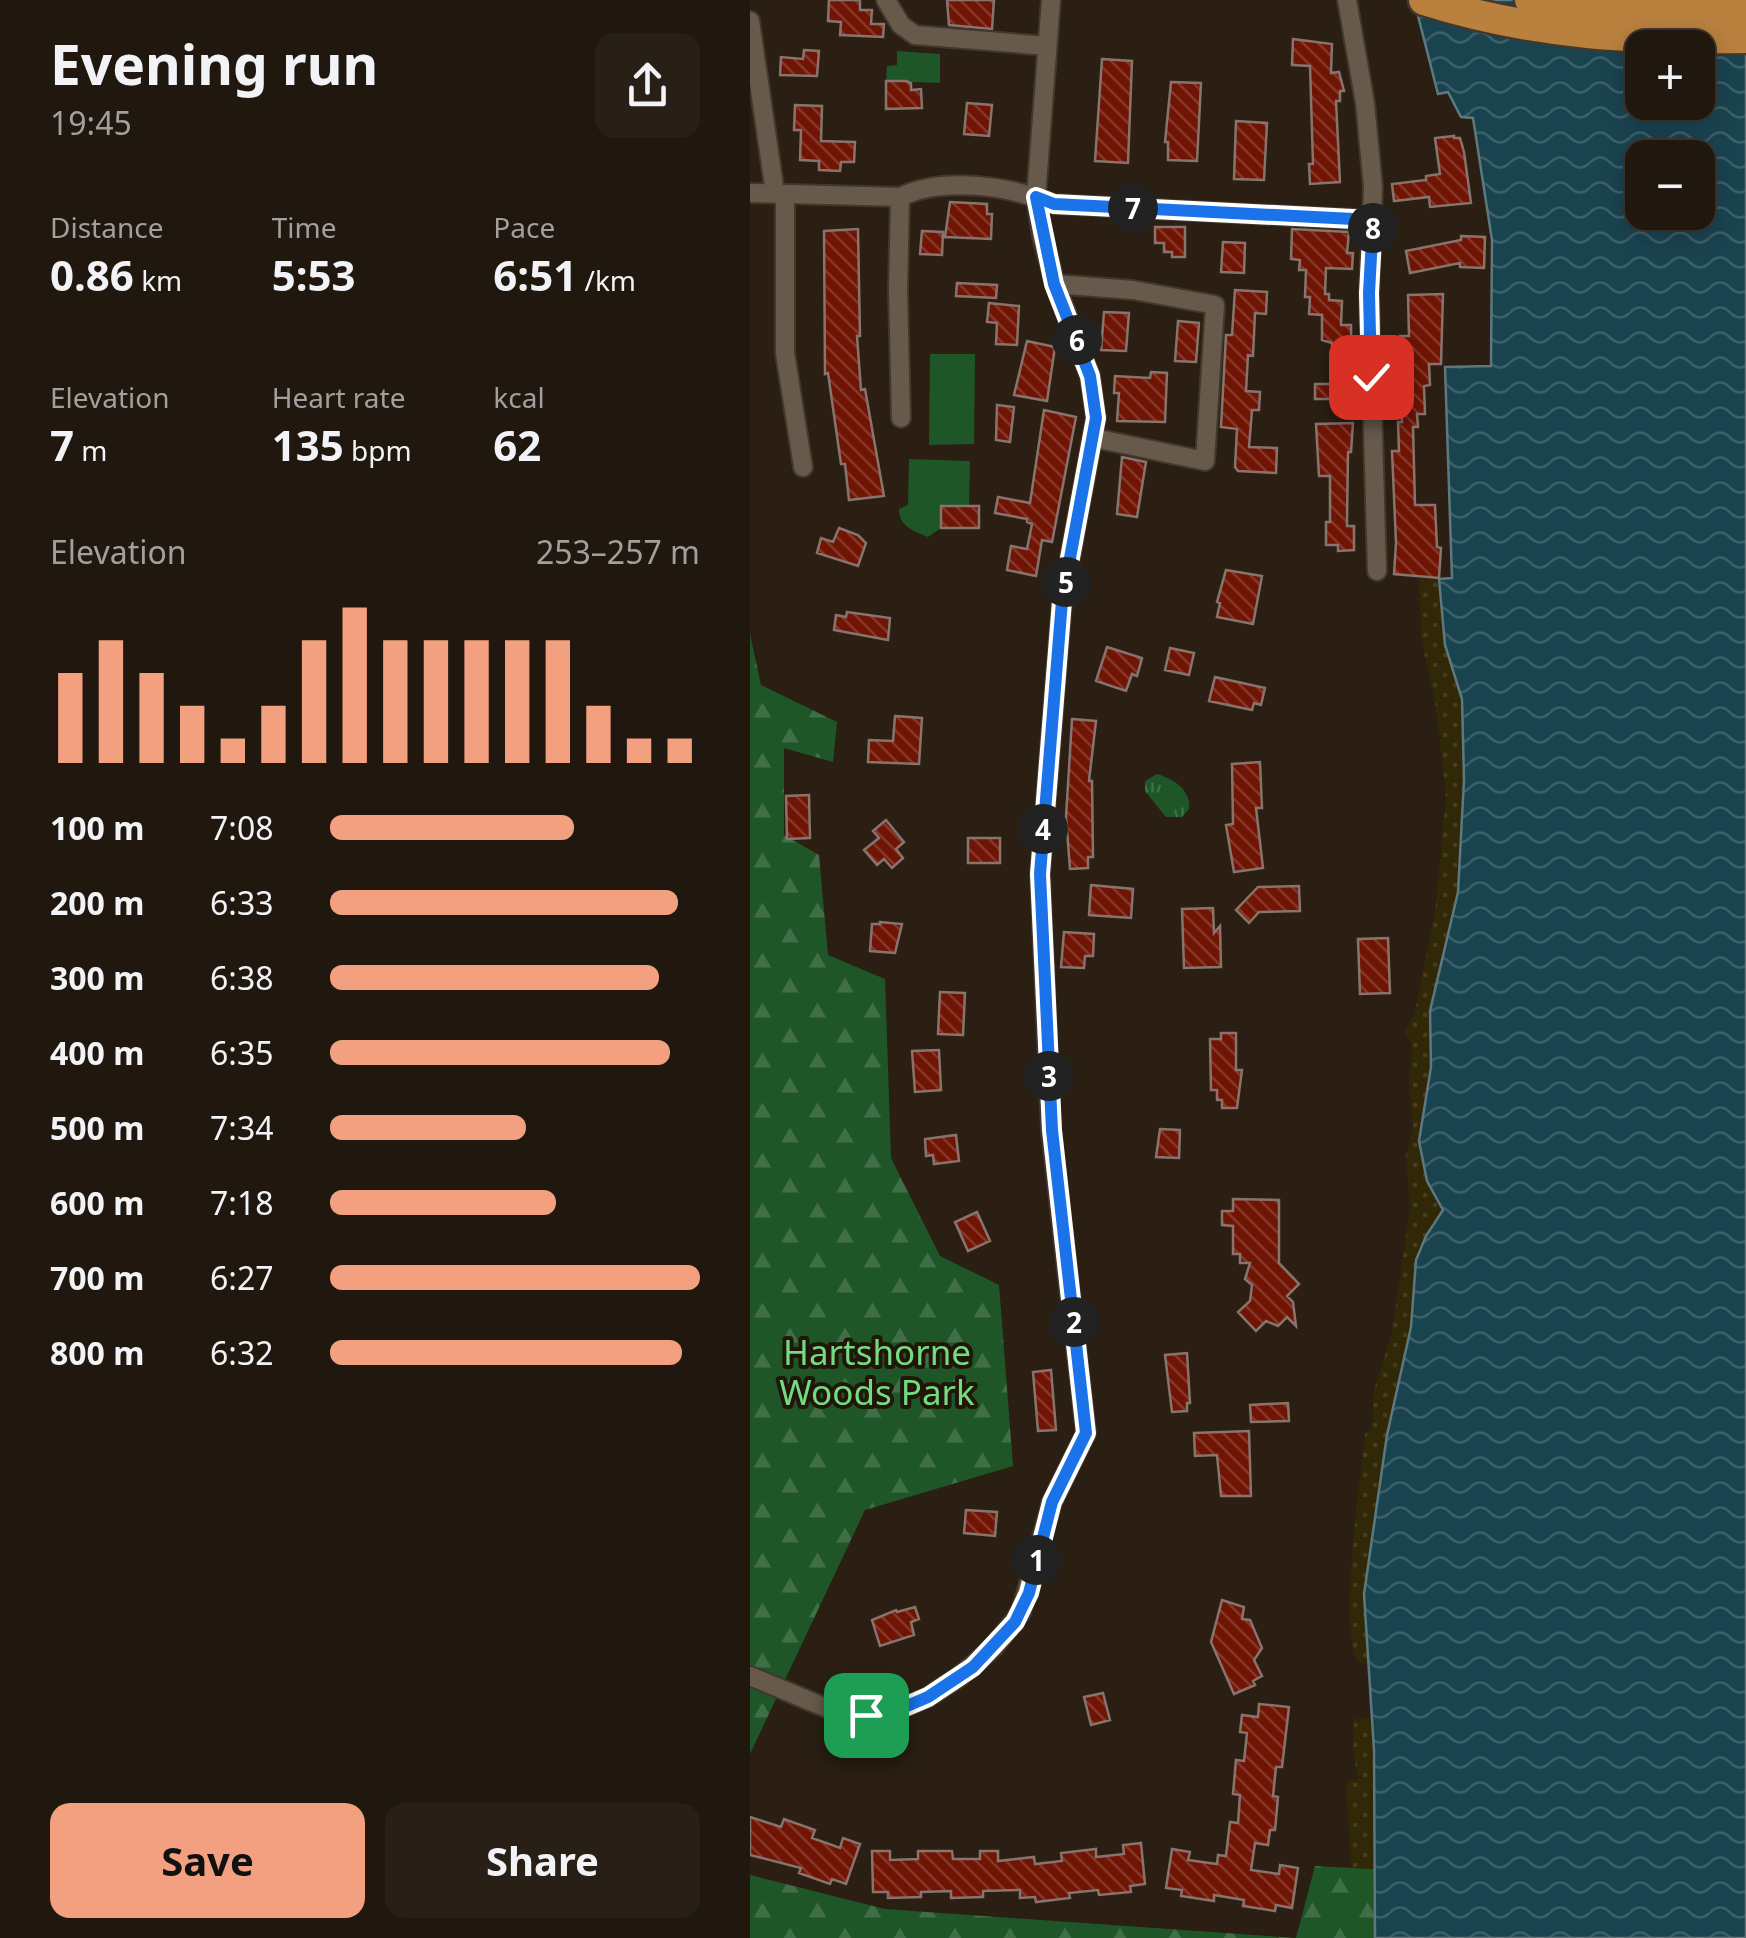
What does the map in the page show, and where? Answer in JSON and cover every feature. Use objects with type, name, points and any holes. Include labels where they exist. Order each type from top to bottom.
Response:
[{"type":"highway","points":[[1424,0],[1516,24],[1594,36],[1746,38]]},
{"type":"highway","points":[[1530,0],[1597,9],[1746,10]]},
{"type":"street","points":[[886,0],[901,25],[915,36],[1047,46]]},
{"type":"street","points":[[750,1676],[830,1708],[866,1715],[886,1715],[928,1697],[960,1677],[994,1647],[1021,1612],[1052,1502],[1086,1433],[1052,1130],[1040,874],[1062,601],[1096,418],[1090,376],[1054,284],[1036,197],[1051,0]]},
{"type":"street","points":[[1347,0],[1365,103],[1373,220],[1369,293],[1377,570]]},
{"type":"street","points":[[750,21],[780,193],[785,353],[802,467]]},
{"type":"street","points":[[750,193],[900,197],[914,190],[942,187],[1012,189],[1054,204],[1373,220]]},
{"type":"street","points":[[900,197],[902,418]]},
{"type":"street","points":[[1054,284],[1134,290],[1215,305],[1206,461],[1094,438]]},
{"type":"green space","points":[[897,51],[940,54],[940,83],[886,81],[887,66],[897,65]]},
{"type":"green space","points":[[930,354],[975,354],[974,444],[929,445]]},
{"type":"green space","points":[[909,459],[970,461],[969,506],[979,506],[979,528],[941,528],[928,537],[904,524],[899,509],[908,505]]},
{"type":"green space","name":"Hartshorne Woods Park","points":[[750,634],[761,685],[837,722],[833,762],[784,748],[784,835],[819,855],[828,955],[885,979],[891,1158],[940,1256],[999,1285],[1013,1466],[865,1510],[750,1754]]},
{"type":"green space","points":[[1157,774],[1175,782],[1187,796],[1189,809],[1182,817],[1166,817],[1145,791],[1145,781]]},
{"type":"green space","points":[[1315,1866],[1375,1869],[1375,1938],[1296,1938]]},
{"type":"green space","points":[[750,1875],[885,1909],[1295,1938],[750,1938]]},
{"type":"sand","points":[[1419,579],[1439,579],[1445,645],[1462,699],[1464,780],[1458,892],[1430,1011],[1431,1067],[1419,1141],[1427,1181],[1443,1210],[1416,1260],[1411,1327],[1387,1435],[1364,1594],[1369,1664],[1359,1663],[1353,1647],[1352,1554],[1365,1434],[1372,1425],[1374,1390],[1392,1333],[1410,1207],[1406,1155],[1413,1126],[1409,1082],[1412,1046],[1405,1030],[1414,1015],[1435,913],[1446,797],[1436,707],[1421,639]]},
{"type":"sand","points":[[1372,1718],[1375,1869],[1351,1868],[1346,1782],[1358,1779],[1353,1750],[1354,1719]]},
{"type":"water","points":[[1414,0],[1746,0],[1746,1938],[1375,1938],[1374,1750],[1364,1594],[1387,1435],[1411,1327],[1416,1260],[1443,1210],[1427,1181],[1419,1141],[1431,1067],[1430,1011],[1458,892],[1464,780],[1462,699],[1445,645],[1439,579],[1452,578],[1445,367],[1491,366],[1492,240],[1473,118],[1461,117],[1448,92],[1438,94]]},
{"type":"building","points":[[829,0],[860,0],[860,10],[872,10],[871,24],[884,24],[883,37],[840,35],[841,22],[828,21]]},
{"type":"building","points":[[947,0],[994,0],[992,29],[949,25]]},
{"type":"building","points":[[1293,39],[1332,44],[1331,73],[1339,72],[1344,91],[1340,91],[1340,101],[1336,101],[1340,182],[1310,184],[1310,66],[1292,65]]},
{"type":"building","points":[[804,50],[819,51],[817,76],[780,75],[781,57],[803,59]]},
{"type":"building","points":[[1102,59],[1132,61],[1128,163],[1095,161]]},
{"type":"building","points":[[886,81],[906,81],[911,83],[911,90],[921,89],[922,108],[886,109]]},
{"type":"building","points":[[1171,82],[1201,83],[1197,161],[1168,160],[1165,142]]},
{"type":"building","points":[[967,103],[992,105],[989,136],[964,134]]},
{"type":"building","points":[[795,105],[822,106],[821,141],[855,142],[854,162],[841,162],[840,171],[819,170],[819,161],[800,160],[801,130],[794,130]]},
{"type":"building","points":[[1236,121],[1267,123],[1264,180],[1234,179]]},
{"type":"building","points":[[1435,138],[1460,138],[1464,152],[1471,203],[1430,207],[1429,197],[1394,201],[1392,184],[1426,180],[1426,176],[1440,174]]},
{"type":"building","points":[[950,202],[987,204],[987,214],[992,214],[991,239],[945,237]]},
{"type":"building","points":[[1155,227],[1185,227],[1185,257],[1172,257],[1172,252],[1164,252],[1164,243],[1155,243]]},
{"type":"building","points":[[858,229],[861,390],[865,389],[884,496],[849,500],[828,373],[825,374],[824,231]]},
{"type":"building","points":[[1292,229],[1349,232],[1347,253],[1353,253],[1352,269],[1326,268],[1325,294],[1329,294],[1329,300],[1342,301],[1341,325],[1351,325],[1352,394],[1340,394],[1340,399],[1315,399],[1315,384],[1333,384],[1332,343],[1322,340],[1322,315],[1309,314],[1306,270],[1299,270],[1300,260],[1291,259]]},
{"type":"building","points":[[922,231],[943,232],[942,255],[920,254]]},
{"type":"building","points":[[1461,236],[1485,237],[1484,268],[1460,267],[1460,263],[1410,273],[1406,251],[1461,240]]},
{"type":"building","points":[[1223,242],[1245,243],[1244,273],[1221,272]]},
{"type":"building","points":[[957,283],[997,285],[996,298],[956,296]]},
{"type":"building","points":[[1235,290],[1267,292],[1266,314],[1255,313],[1246,391],[1260,392],[1259,410],[1252,410],[1249,447],[1277,448],[1276,473],[1238,471],[1237,429],[1221,427],[1226,335],[1232,335]]},
{"type":"building","points":[[1443,294],[1441,364],[1429,364],[1430,385],[1424,386],[1425,414],[1417,414],[1418,427],[1413,427],[1415,505],[1435,505],[1437,547],[1441,548],[1439,578],[1394,574],[1392,451],[1399,451],[1398,422],[1402,422],[1402,399],[1397,399],[1400,336],[1409,336],[1408,295]]},
{"type":"building","points":[[989,303],[1019,306],[1017,345],[996,344],[997,323],[987,322]]},
{"type":"building","points":[[1104,312],[1129,313],[1126,351],[1101,350]]},
{"type":"building","points":[[1178,321],[1199,323],[1196,362],[1175,361]]},
{"type":"building","points":[[1027,341],[1055,347],[1047,401],[1014,395]]},
{"type":"building","points":[[1151,372],[1167,373],[1165,422],[1117,421],[1119,393],[1114,393],[1115,376],[1150,378]]},
{"type":"building","points":[[997,405],[1014,407],[1010,442],[996,440]]},
{"type":"building","points":[[1044,410],[1076,417],[1052,542],[1042,540],[1036,576],[1007,570],[1011,546],[1027,549],[1032,524],[1027,519],[995,513],[998,497],[1030,503]]},
{"type":"building","points":[[1353,423],[1348,452],[1347,526],[1354,526],[1354,550],[1338,551],[1338,545],[1326,545],[1330,476],[1319,476],[1316,424]]},
{"type":"building","points":[[1122,457],[1146,462],[1137,517],[1117,514]]},
{"type":"building","points":[[941,506],[979,506],[979,528],[941,528]]},
{"type":"building","points":[[839,528],[858,535],[866,543],[858,566],[817,553],[821,538],[833,542]]},
{"type":"building","points":[[1226,570],[1262,576],[1253,624],[1217,617]]},
{"type":"building","points":[[847,612],[890,618],[888,640],[834,630],[836,615],[846,617]]},
{"type":"building","points":[[1107,647],[1142,658],[1137,676],[1132,674],[1126,691],[1096,681]]},
{"type":"building","points":[[1170,648],[1194,653],[1189,675],[1165,670]]},
{"type":"building","points":[[1215,677],[1265,688],[1261,705],[1254,703],[1252,710],[1209,701]]},
{"type":"building","points":[[895,716],[922,718],[919,764],[868,762],[869,740],[893,741]]},
{"type":"building","points":[[1072,719],[1096,721],[1089,781],[1093,857],[1088,857],[1088,868],[1070,869],[1066,817]]},
{"type":"building","points":[[1260,762],[1262,808],[1256,808],[1263,868],[1234,872],[1226,825],[1233,824],[1232,764]]},
{"type":"building","points":[[809,795],[810,838],[787,839],[786,796]]},
{"type":"building","points":[[886,820],[904,842],[896,849],[903,858],[892,868],[884,859],[877,865],[864,850],[879,838],[873,831]]},
{"type":"building","points":[[968,838],[1000,838],[1000,863],[968,863]]},
{"type":"building","points":[[1091,885],[1133,889],[1131,918],[1089,915]]},
{"type":"building","points":[[1299,886],[1300,911],[1259,912],[1249,923],[1236,910],[1258,887]]},
{"type":"building","points":[[1213,908],[1214,933],[1220,926],[1221,967],[1184,968],[1182,909]]},
{"type":"building","points":[[872,924],[902,924],[895,953],[870,951]]},
{"type":"building","points":[[1064,932],[1094,934],[1093,956],[1085,956],[1084,968],[1061,967]]},
{"type":"building","points":[[1388,938],[1390,993],[1360,994],[1358,939]]},
{"type":"building","points":[[940,992],[965,993],[963,1035],[938,1034]]},
{"type":"building","points":[[1221,1033],[1236,1033],[1236,1070],[1242,1070],[1237,1108],[1222,1108],[1217,1090],[1211,1090],[1210,1039],[1221,1039]]},
{"type":"building","points":[[939,1050],[941,1090],[915,1092],[912,1051]]},
{"type":"building","points":[[1160,1129],[1180,1130],[1179,1158],[1156,1157]]},
{"type":"building","points":[[956,1135],[959,1161],[934,1164],[933,1155],[926,1156],[925,1139]]},
{"type":"building","points":[[1233,1199],[1279,1200],[1279,1263],[1299,1284],[1287,1296],[1293,1302],[1296,1326],[1287,1317],[1278,1326],[1266,1321],[1256,1331],[1238,1312],[1250,1301],[1252,1285],[1245,1279],[1250,1263],[1240,1263],[1240,1254],[1233,1254],[1233,1226],[1222,1225],[1222,1211],[1233,1211]]},
{"type":"building","points":[[977,1212],[990,1241],[968,1251],[955,1222]]},
{"type":"building","points":[[1187,1353],[1190,1403],[1187,1411],[1172,1412],[1165,1355]]},
{"type":"building","points":[[1051,1370],[1056,1430],[1038,1431],[1033,1372]]},
{"type":"building","points":[[1288,1403],[1289,1421],[1251,1422],[1250,1405]]},
{"type":"building","points":[[1249,1431],[1251,1496],[1221,1496],[1217,1455],[1195,1456],[1194,1433]]},
{"type":"building","points":[[966,1510],[997,1512],[995,1536],[964,1533]]},
{"type":"building","points":[[1222,1600],[1244,1607],[1242,1619],[1250,1620],[1262,1648],[1254,1660],[1262,1676],[1253,1681],[1255,1685],[1234,1694],[1211,1642]]},
{"type":"building","points":[[915,1607],[919,1619],[911,1622],[914,1635],[880,1646],[872,1620]]},
{"type":"building","points":[[1103,1693],[1110,1720],[1091,1725],[1084,1697]]},
{"type":"building","points":[[1259,1704],[1289,1707],[1282,1767],[1276,1767],[1275,1830],[1270,1830],[1268,1845],[1255,1843],[1251,1870],[1279,1874],[1280,1865],[1298,1868],[1292,1908],[1276,1905],[1275,1911],[1243,1906],[1244,1900],[1214,1895],[1214,1901],[1181,1896],[1182,1890],[1166,1888],[1172,1849],[1190,1852],[1188,1860],[1217,1864],[1218,1855],[1226,1856],[1230,1822],[1238,1823],[1240,1795],[1233,1794],[1236,1760],[1244,1761],[1247,1733],[1240,1732],[1242,1715],[1258,1717]]},
{"type":"building","points":[[750,1817],[781,1827],[784,1819],[815,1830],[812,1838],[840,1848],[843,1838],[860,1844],[846,1884],[832,1879],[830,1884],[799,1873],[801,1868],[750,1855]]},
{"type":"building","points":[[1141,1843],[1145,1884],[1130,1886],[1131,1892],[1069,1893],[1070,1898],[1036,1902],[1035,1897],[1020,1898],[1020,1890],[983,1891],[983,1897],[951,1898],[951,1891],[888,1898],[888,1892],[873,1892],[872,1851],[890,1851],[890,1860],[918,1859],[918,1851],[952,1851],[953,1859],[980,1859],[980,1851],[998,1851],[998,1861],[1034,1857],[1035,1864],[1062,1861],[1061,1853],[1096,1849],[1096,1857],[1124,1854],[1123,1845]]},
{"type":"route","points":[[866,1715],[886,1715],[928,1697],[973,1667],[1015,1622],[1029,1593],[1052,1502],[1086,1433],[1052,1130],[1042,984],[1040,874],[1062,601],[1096,418],[1090,376],[1054,284],[1036,197],[1054,204],[1373,220],[1369,293],[1371,377]]}]
